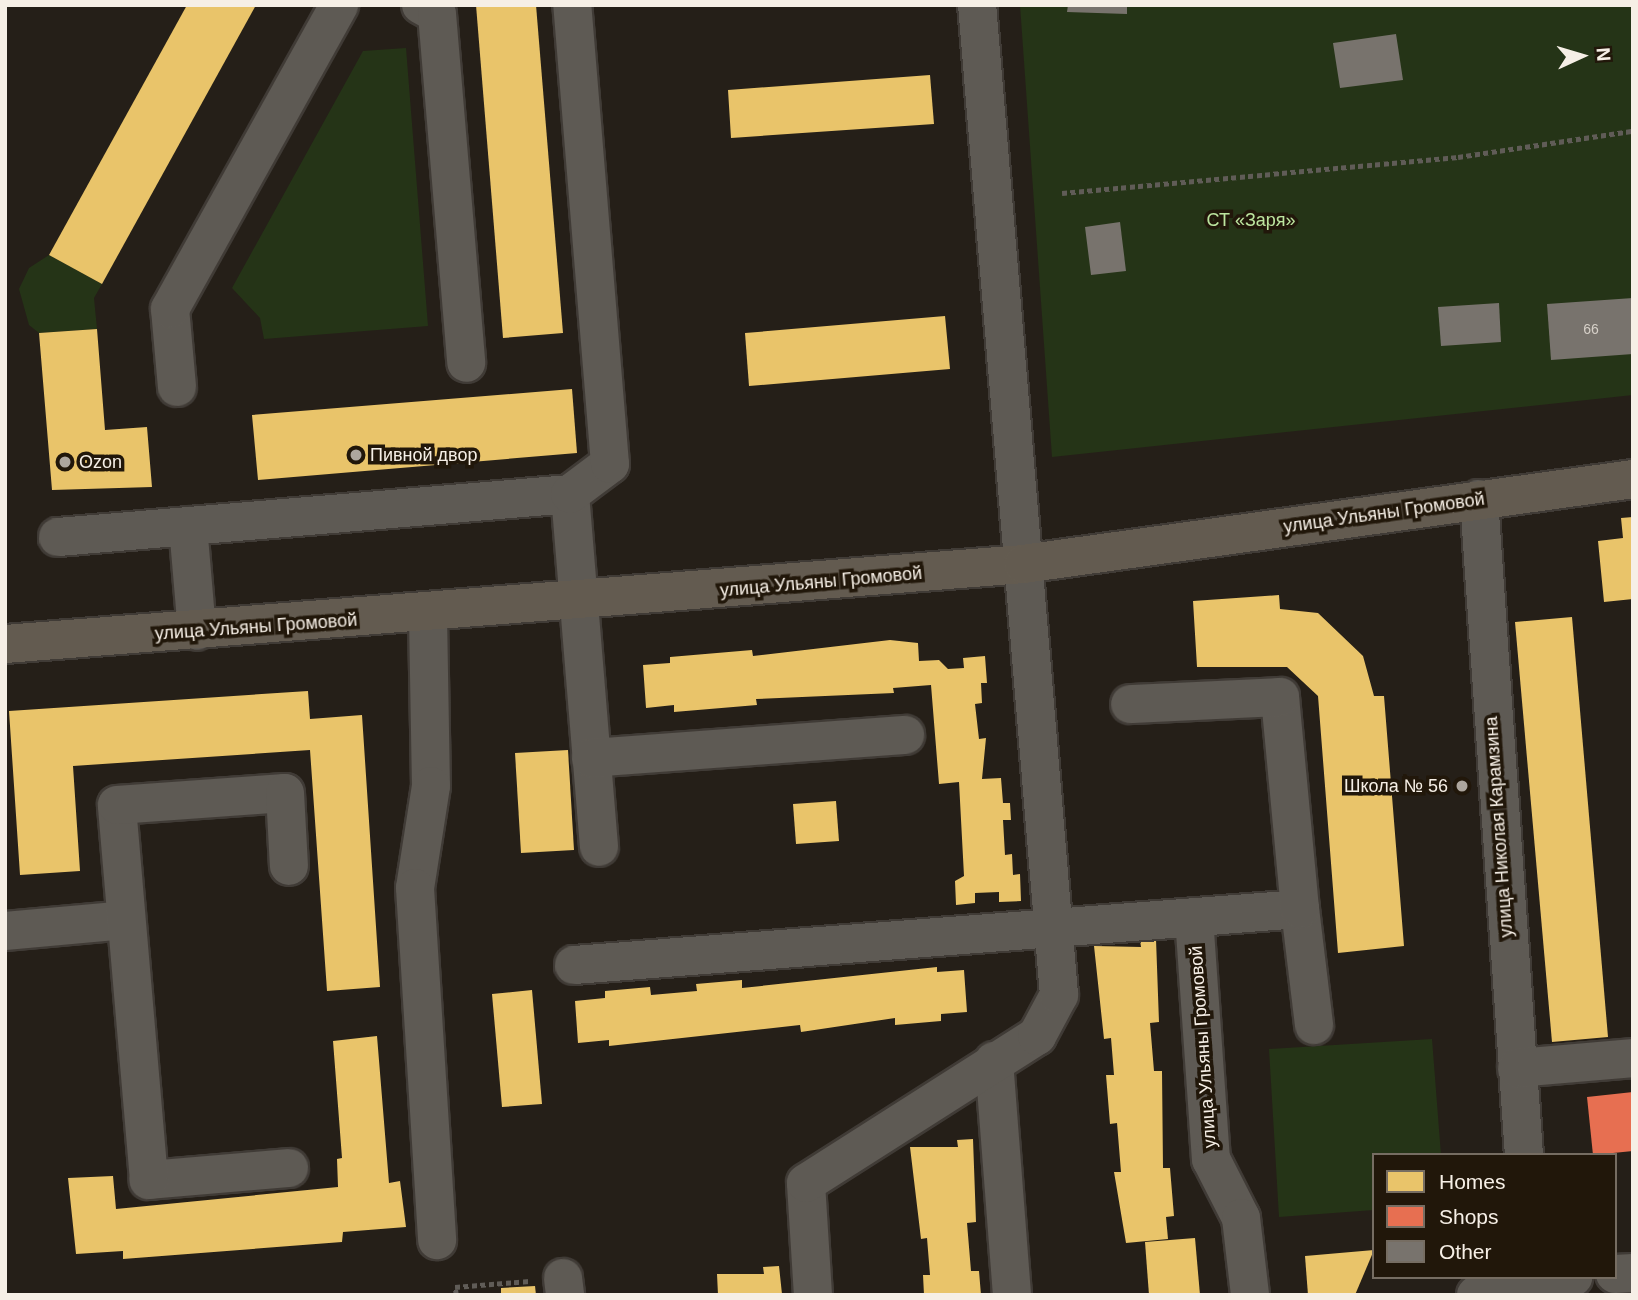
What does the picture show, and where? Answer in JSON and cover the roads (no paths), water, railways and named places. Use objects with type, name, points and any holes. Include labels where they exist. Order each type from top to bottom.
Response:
[{"type":"main road","name":"улица Ульяны Громовой","points":[[5,644],[428,616],[1023,564],[1633,479]]},
{"type":"street","points":[[177,387],[170,309],[339,5]]},
{"type":"street","points":[[421,5],[438,14],[466,363]]},
{"type":"street","points":[[58,537],[570,494],[610,464],[572,5]]},
{"type":"street","points":[[813,1295],[806,1183],[1037,1036],[1052,1018],[1059,995],[977,5]]},
{"type":"street","points":[[570,494],[598,847]]},
{"type":"street","name":"улица Николая Карамзина","points":[[1479,499],[1524,1153]]},
{"type":"street","points":[[188,526],[197,631]]},
{"type":"street","points":[[428,616],[431,786],[415,888],[438,1240]]},
{"type":"street","points":[[1130,704],[1280,697],[1314,1025]]},
{"type":"street","points":[[591,758],[905,735]]},
{"type":"street","points":[[289,866],[285,793],[117,805],[149,1180],[289,1168]]},
{"type":"street","points":[[574,965],[1300,909]]},
{"type":"street","name":"улица Ульяны Громовой","points":[[1194,918],[1211,1159],[1241,1218],[1250,1295]]},
{"type":"street","points":[[5,931],[126,920]]},
{"type":"street","points":[[1517,1068],[1633,1058]]},
{"type":"street","points":[[994,1061],[1012,1295]]},
{"type":"street","points":[[1476,1295],[1544,1279]]},
{"type":"place","name":"Пивной двор","points":[[356,455]]},
{"type":"place","name":"Ozon","points":[[65,462]]},
{"type":"place","name":"Школа № 56","points":[[1462,786]]},
{"type":"park label","name":"СТ «Заря»","points":[[1251,220]]}]
